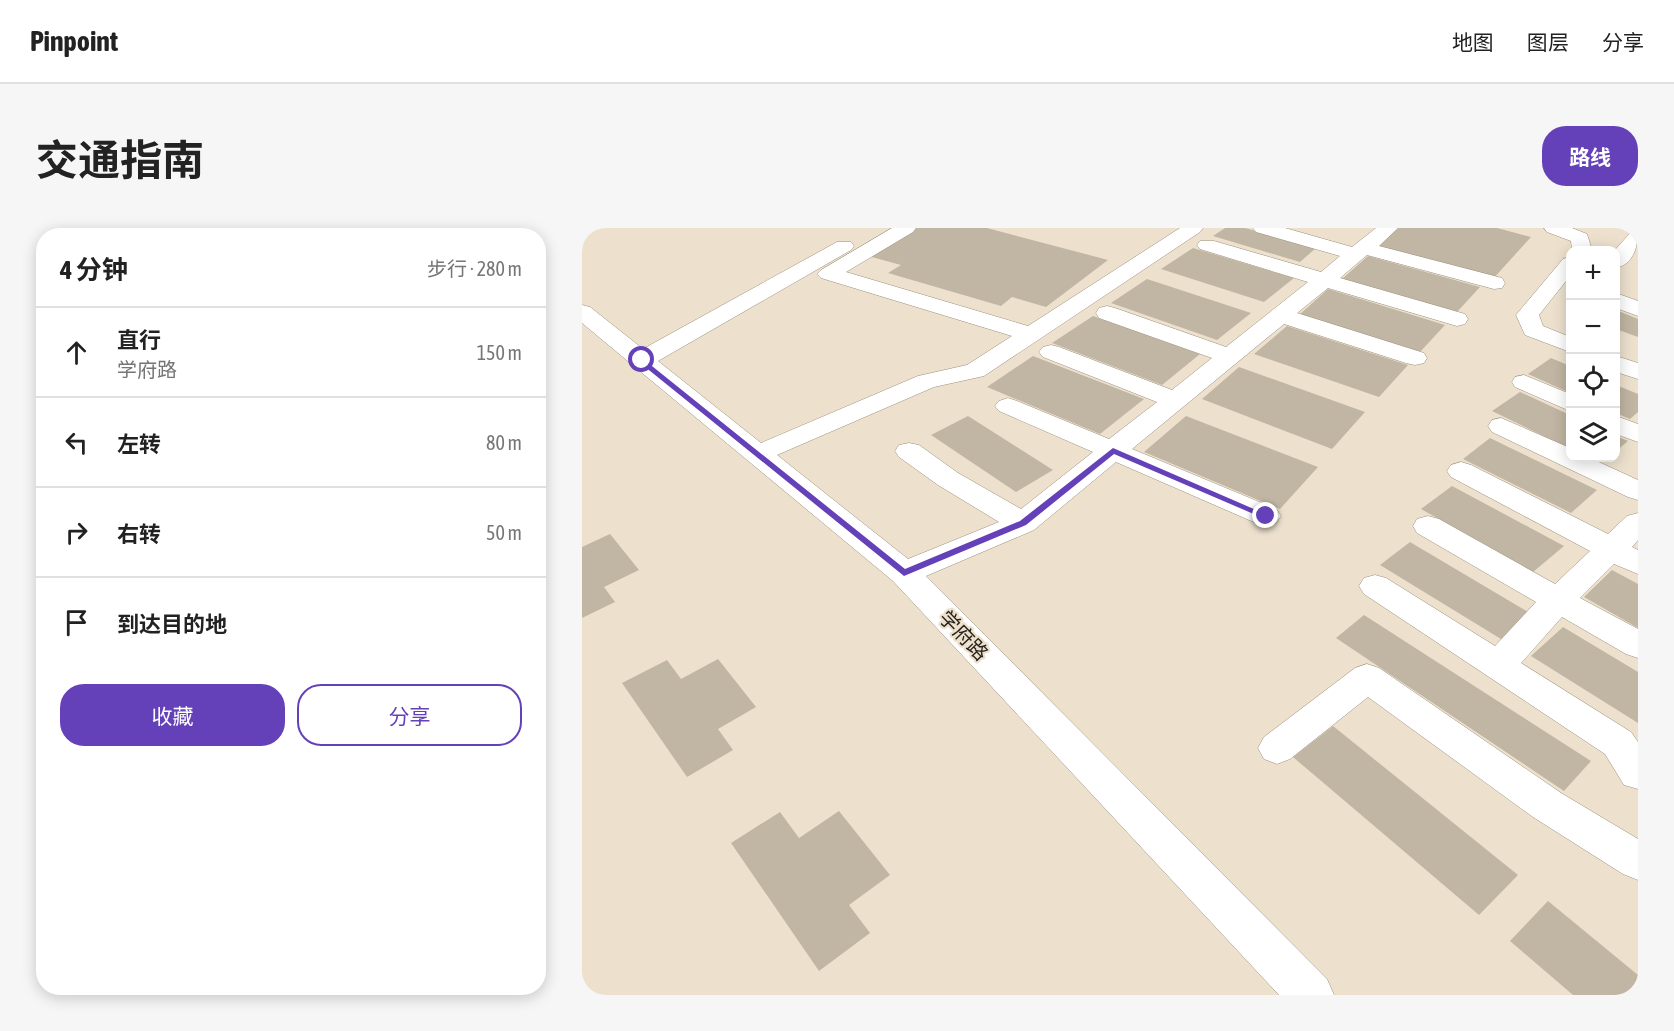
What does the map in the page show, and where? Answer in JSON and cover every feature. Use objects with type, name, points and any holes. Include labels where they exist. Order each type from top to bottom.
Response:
[{"type":"street","points":[[642,360],[876,228]]},
{"type":"street","points":[[906,228],[828,274],[1030,334]]},
{"type":"street","points":[[758,454],[927,381],[975,371],[1193,228]]},
{"type":"street","points":[[1263,228],[1494,283]]},
{"type":"street","points":[[904,573],[1023,523],[1389,228]]},
{"type":"street","points":[[1554,228],[1580,238],[1581,246]]},
{"type":"street","points":[[1620,257],[1638,236]]},
{"type":"street","points":[[1207,245],[1457,319]]},
{"type":"street","points":[[1566,268],[1527,315],[1533,330],[1566,343]]},
{"type":"street","name":"学府路","points":[[582,312],[904,573],[1311,995]]},
{"type":"street","points":[[1107,313],[1230,356]]},
{"type":"street","points":[[1280,315],[1415,358]]},
{"type":"street","points":[[1620,345],[1638,352]]},
{"type":"street","points":[[1051,352],[1176,400]]},
{"type":"street","points":[[1620,365],[1638,372]]},
{"type":"street","points":[[1524,382],[1566,401]]},
{"type":"street","points":[[1008,406],[1266,516]]},
{"type":"street","points":[[1501,426],[1638,491]]},
{"type":"street","points":[[1620,426],[1638,434]]},
{"type":"street","points":[[909,451],[948,479],[1023,523]]},
{"type":"street","points":[[1461,471],[1624,556]]},
{"type":"street","points":[[1498,665],[1558,600],[1624,556],[1638,523]]},
{"type":"street","points":[[1428,526],[1638,645]]},
{"type":"street","points":[[1375,586],[1618,743],[1638,773]]},
{"type":"street","points":[[1277,748],[1367,678],[1547,805],[1638,861]]},
{"type":"building","points":[[916,228],[987,228],[1108,260],[1046,307],[1012,297],[1001,306],[888,273],[901,265],[868,256]]},
{"type":"building","points":[[1225,228],[1245,228],[1316,248],[1300,262],[1213,236]]},
{"type":"building","points":[[1397,228],[1497,228],[1531,237],[1492,280],[1375,247]]},
{"type":"building","points":[[1193,248],[1294,278],[1264,302],[1161,269]]},
{"type":"building","points":[[1368,256],[1480,287],[1457,312],[1342,279]]},
{"type":"building","points":[[1147,279],[1251,313],[1217,340],[1111,303]]},
{"type":"building","points":[[1328,289],[1445,325],[1419,353],[1299,315]]},
{"type":"building","points":[[1620,312],[1638,319],[1638,337],[1620,330]]},
{"type":"building","points":[[1093,316],[1200,354],[1162,385],[1052,343]]},
{"type":"building","points":[[1287,326],[1408,365],[1379,397],[1254,354]]},
{"type":"building","points":[[1033,356],[1144,399],[1100,434],[987,387]]},
{"type":"building","points":[[1551,358],[1566,364],[1566,391],[1528,374]]},
{"type":"building","points":[[1239,367],[1365,412],[1332,449],[1202,399]]},
{"type":"building","points":[[1620,387],[1638,394],[1638,412],[1630,419],[1620,415]]},
{"type":"building","points":[[1520,392],[1566,413],[1566,447],[1492,411]]},
{"type":"building","points":[[968,416],[1053,470],[1016,492],[931,435]]},
{"type":"building","points":[[1186,416],[1318,467],[1280,509],[1144,452]]},
{"type":"building","points":[[1490,438],[1597,490],[1571,513],[1463,459]]},
{"type":"building","points":[[1620,438],[1628,441],[1620,448]]},
{"type":"building","points":[[1452,486],[1564,546],[1533,572],[1421,509]]},
{"type":"building","points":[[610,534],[639,570],[604,587],[615,602],[582,618],[582,547]]},
{"type":"building","points":[[1410,542],[1530,613],[1501,639],[1380,565]]},
{"type":"building","points":[[1612,570],[1638,584],[1638,628],[1584,597]]},
{"type":"building","points":[[1364,615],[1591,761],[1564,791],[1336,638]]},
{"type":"building","points":[[1563,627],[1638,672],[1638,723],[1531,656]]},
{"type":"building","points":[[718,659],[756,707],[718,729],[733,750],[687,777],[622,683],[667,660],[681,679]]},
{"type":"building","points":[[1333,726],[1518,875],[1479,915],[1293,757]]},
{"type":"building","points":[[839,811],[890,875],[849,905],[870,933],[819,971],[731,843],[780,812],[799,838]]},
{"type":"building","points":[[1548,901],[1638,975],[1638,995],[1573,995],[1510,941]]},
{"type":"route","points":[[642,360],[904,573],[1023,523],[1113,450],[1266,516]]}]
